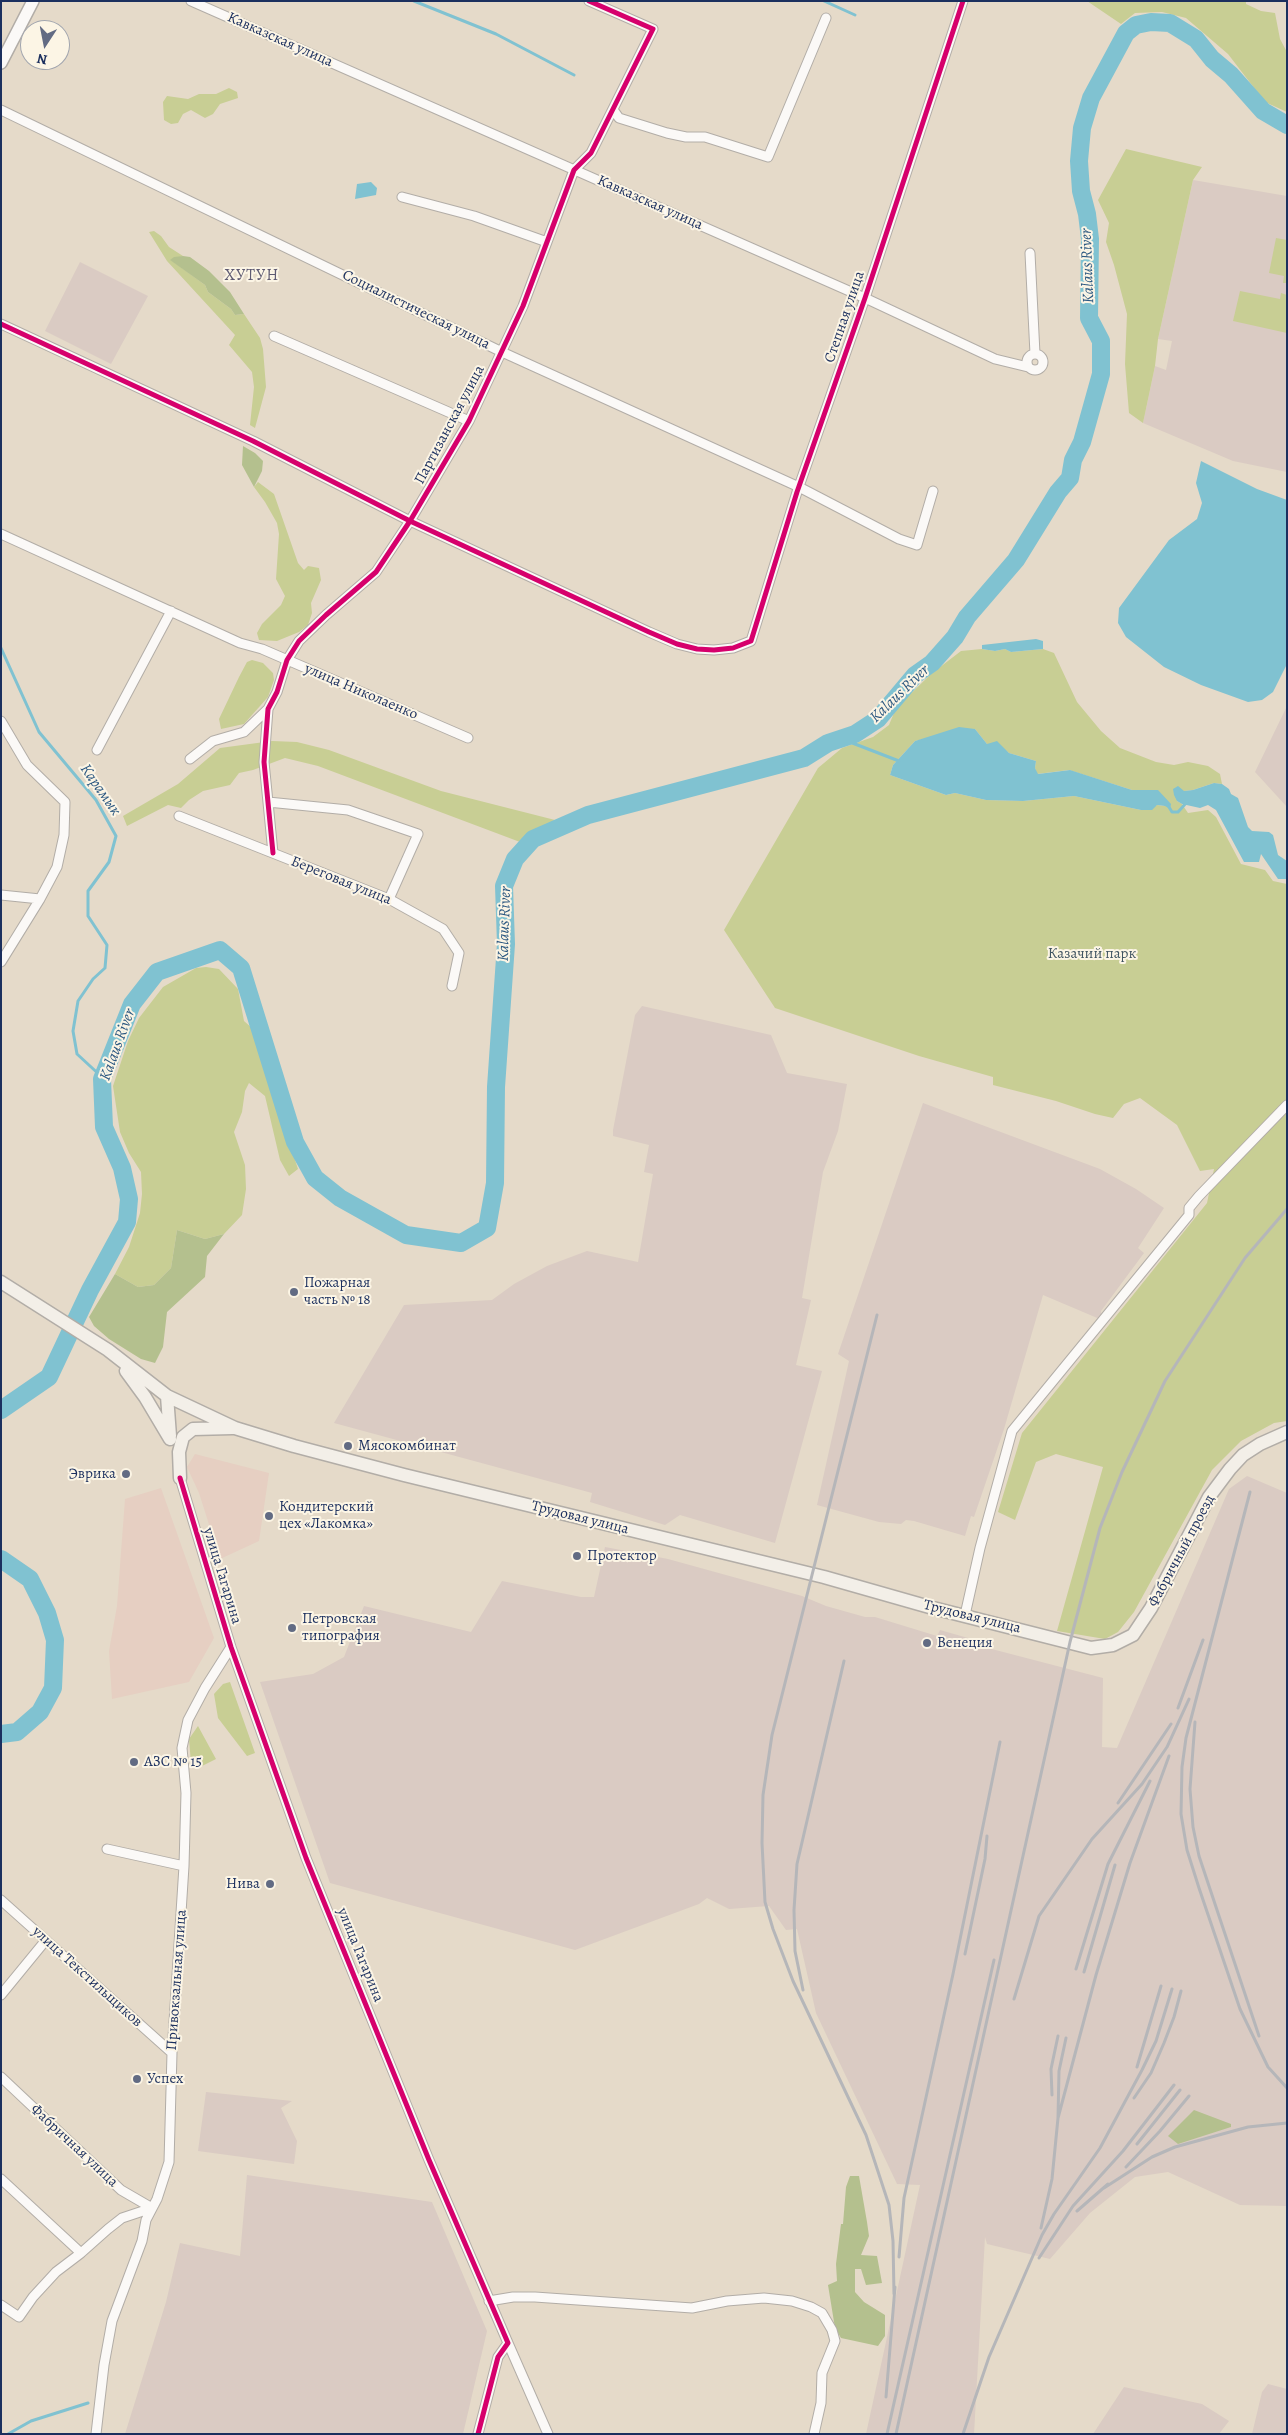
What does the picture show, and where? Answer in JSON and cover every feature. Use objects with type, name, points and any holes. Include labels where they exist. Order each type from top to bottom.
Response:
[{"type":"main road","points":[[1,1283],[33,1301],[108,1350],[134,1380],[170,1439]]},
{"type":"main road","name":"Трудовая улица","points":[[108,1350],[167,1396],[235,1428],[294,1446],[395,1473],[737,1557],[824,1576],[1070,1642]]},
{"type":"main road","name":"улица Гагарина","points":[[167,1396],[170,1439],[180,1478]]},
{"type":"main road","points":[[180,1478],[180,1452],[183,1438],[193,1429],[235,1428]]},
{"type":"main road","name":"Фабричный проезд","points":[[1070,1642],[1092,1648],[1113,1645],[1133,1635],[1151,1608],[1208,1498],[1230,1469],[1243,1455],[1287,1432]]},
{"type":"street","points":[[1,62],[33,1]]},
{"type":"street","name":"Кавказская улица","points":[[191,1],[865,298],[995,359],[1028,367]]},
{"type":"street","name":"Партизанская улица","points":[[273,853],[264,762],[268,709],[277,692],[287,660],[299,641],[319,621],[376,572],[410,521],[469,421],[523,306],[574,170],[591,153],[654,29],[589,1]]},
{"type":"street","name":"Степная улица","points":[[410,521],[677,644],[714,650],[733,648],[751,641],[799,487],[865,298],[963,1]]},
{"type":"street","points":[[614,111],[619,118],[667,133],[686,137],[706,137],[768,157],[826,18]]},
{"type":"street","name":"Социалистическая улица","points":[[1,110],[502,352],[799,487],[899,539],[917,545],[933,491]]},
{"type":"street","points":[[402,198],[474,216],[547,242]]},
{"type":"street","points":[[1030,253],[1035,354]]},
{"type":"street","points":[[1,324],[253,441],[410,521]]},
{"type":"street","name":"Партизанская улица","points":[[274,336],[469,421]]},
{"type":"street","points":[[1035,354],[1042,357],[1043,365],[1038,371],[1028,367],[1028,358],[1035,354]]},
{"type":"street","name":"улица Николаенко","points":[[1,534],[240,643],[287,660],[468,738]]},
{"type":"street","points":[[97,750],[170,611]]},
{"type":"street","points":[[190,758],[213,740],[244,732],[268,709]]},
{"type":"street","points":[[1,721],[27,765],[65,802],[64,835],[57,867],[40,899],[1,962]]},
{"type":"street","points":[[268,802],[348,810],[418,834],[389,899]]},
{"type":"street","name":"Береговая улица","points":[[179,816],[389,899],[443,929],[458,953],[452,986]]},
{"type":"street","points":[[1,896],[40,899]]},
{"type":"street","points":[[965,1615],[980,1548],[1012,1431],[1189,1215],[1190,1208],[1198,1196],[1287,1104]]},
{"type":"street","name":"улица Гагарина","points":[[180,1478],[231,1647],[306,1858],[489,2301],[548,2434]]},
{"type":"street","name":"Привокзальная улица","points":[[96,2434],[104,2365],[112,2321],[142,2241],[146,2220],[169,2162],[172,2053],[184,1866],[186,1793],[182,1748],[188,1720],[205,1688],[231,1647]]},
{"type":"street","points":[[107,1849],[184,1866]]},
{"type":"street","name":"улица Текстильщиков","points":[[1,1900],[172,2053]]},
{"type":"street","points":[[1,1995],[46,1940]]},
{"type":"street","name":"Фабричная улица","points":[[1,2077],[122,2190],[152,2208]]},
{"type":"street","points":[[1,2179],[81,2253]]},
{"type":"street","points":[[1,2305],[19,2317],[32,2297],[56,2272],[122,2218],[152,2208]]},
{"type":"street","points":[[489,2301],[513,2297],[535,2297],[692,2308],[726,2301],[764,2298],[792,2301],[811,2307],[822,2313],[832,2330],[834,2340],[822,2374],[821,2403],[814,2434]]},
{"type":"street","points":[[478,2434],[496,2363],[508,2343]]},
{"type":"shaded area","points":[[1193,180],[1287,196],[1287,472],[1233,461],[1143,423],[1155,366],[1166,370],[1172,341],[1158,339]]},
{"type":"shaded area","points":[[80,262],[148,296],[111,364],[45,331]]},
{"type":"shaded area","points":[[1287,706],[1287,807],[1255,772]]},
{"type":"shaded area","points":[[642,1006],[771,1035],[787,1073],[847,1084],[838,1131],[823,1172],[802,1298],[811,1300],[796,1365],[822,1371],[775,1543],[680,1515],[665,1525],[590,1502],[592,1493],[334,1423],[404,1305],[492,1300],[514,1284],[547,1266],[587,1251],[638,1262],[653,1174],[644,1172],[649,1145],[613,1136],[613,1130],[635,1015]]},
{"type":"shaded area","points":[[923,1103],[1100,1169],[1136,1189],[1164,1208],[1138,1248],[1144,1253],[1101,1311],[1102,1320],[1043,1295],[1004,1429],[974,1517],[971,1516],[965,1536],[914,1521],[906,1520],[901,1524],[879,1522],[817,1505],[849,1361],[838,1354]]},
{"type":"shaded area","points":[[195,1454],[269,1473],[259,1541],[220,1559],[199,1493],[187,1467]]},
{"type":"shaded area","points":[[1247,1476],[1287,1493],[1287,2206],[1240,2205],[1168,2172],[1135,2177],[1090,2213],[1050,2259],[987,2244],[985,2237],[974,2434],[866,2434],[920,2185],[897,2184],[816,2013],[797,1929],[786,1930],[769,1906],[729,1909],[707,1898],[699,1904],[575,1950],[330,1883],[260,1682],[313,1674],[344,1657],[364,1606],[471,1632],[502,1581],[581,1597],[594,1597],[605,1547],[668,1559],[802,1596],[826,1606],[865,1617],[875,1617],[937,1636],[940,1630],[968,1638],[968,1642],[984,1647],[1103,1678],[1102,1747],[1117,1748],[1229,1489]]},
{"type":"shaded area","points":[[161,1488],[214,1638],[189,1682],[112,1699],[109,1651],[117,1606],[125,1499]]},
{"type":"shaded area","points":[[206,2092],[292,2101],[281,2108],[297,2141],[294,2164],[198,2151]]},
{"type":"shaded area","points":[[247,2175],[432,2202],[487,2331],[463,2434],[125,2434],[166,2302],[180,2243],[240,2256]]},
{"type":"shaded area","points":[[1268,2384],[1287,2389],[1287,2434],[1252,2434],[1262,2392]]},
{"type":"shaded area","points":[[1124,2387],[1202,2404],[1229,2421],[1219,2434],[1093,2434]]},
{"type":"green space","points":[[1087,1],[1246,1],[1246,4],[1261,11],[1275,13],[1280,39],[1287,52],[1287,112],[1265,102],[1228,54],[1186,18],[1162,12],[1135,13],[1121,24]]},
{"type":"green space","points":[[229,88],[237,92],[238,98],[220,104],[213,114],[205,118],[191,110],[183,114],[178,123],[171,124],[164,120],[163,102],[167,96],[188,99],[199,94],[216,94]]},
{"type":"green space","points":[[1126,149],[1202,167],[1193,180],[1158,339],[1155,366],[1143,423],[1129,413],[1125,364],[1127,314],[1106,242],[1109,223],[1098,200]]},
{"type":"green space","points":[[154,231],[161,236],[169,247],[183,256],[171,260],[205,285],[208,292],[231,309],[235,315],[244,314],[260,338],[263,349],[266,387],[255,428],[250,425],[254,387],[252,372],[229,345],[235,335],[167,261],[149,232]]},
{"type":"green space","points":[[1276,238],[1287,240],[1287,283],[1283,283],[1284,276],[1269,273]]},
{"type":"green space","points":[[174,257],[190,257],[209,271],[230,292],[244,314],[235,315],[231,309],[208,292],[205,285],[170,260]]},
{"type":"green space","points":[[1240,291],[1280,299],[1281,293],[1287,295],[1287,333],[1233,321]]},
{"type":"green space","points":[[243,446],[255,453],[263,461],[262,471],[254,487],[242,465]]},
{"type":"green space","points":[[258,482],[274,494],[298,563],[304,570],[308,566],[319,568],[321,580],[311,603],[312,613],[308,625],[299,632],[277,641],[259,640],[257,633],[262,624],[281,605],[285,596],[276,579],[279,534],[277,523],[254,487]]},
{"type":"green space","name":"Казачий парк","points":[[982,649],[995,651],[1005,649],[1011,652],[1043,649],[1054,653],[1077,702],[1101,731],[1120,748],[1156,762],[1174,765],[1188,762],[1208,766],[1220,774],[1222,784],[1214,783],[1184,791],[1177,801],[1182,804],[1188,813],[1208,810],[1216,817],[1241,864],[1265,870],[1273,881],[1287,884],[1287,1421],[1274,1423],[1241,1441],[1212,1470],[1134,1612],[1118,1632],[1105,1639],[1057,1631],[1103,1467],[1056,1454],[1036,1462],[1015,1520],[998,1512],[1022,1433],[1207,1203],[1214,1169],[1200,1171],[1177,1125],[1140,1098],[1124,1104],[1113,1118],[1095,1114],[1056,1101],[993,1085],[993,1077],[919,1056],[775,1008],[724,930],[818,768],[842,748],[873,737],[889,725],[896,708],[931,674],[961,651]],"holes":[[[975,729],[987,744],[1001,747],[1009,753],[1036,761],[1035,768],[1037,774],[1069,770],[1132,790],[1151,790],[1165,806],[1157,805],[1141,810],[1074,796],[1023,801],[986,800],[955,793],[946,795],[890,775],[893,765],[915,741]]]},
{"type":"green space","points":[[252,660],[263,663],[273,673],[274,680],[268,697],[244,724],[221,729],[219,719],[247,662]]},
{"type":"green space","points":[[272,741],[297,742],[329,750],[441,791],[555,820],[520,842],[318,766],[285,758],[239,773],[230,785],[203,791],[181,808],[168,805],[127,826],[123,816],[178,784],[220,748]]},
{"type":"green space","points":[[196,968],[219,969],[238,989],[244,1021],[252,1028],[298,1169],[289,1176],[280,1160],[265,1096],[249,1083],[245,1091],[242,1112],[234,1132],[245,1165],[246,1189],[242,1215],[224,1234],[205,1239],[177,1230],[171,1268],[154,1285],[138,1287],[115,1274],[129,1247],[140,1213],[142,1194],[141,1172],[129,1153],[120,1132],[113,1086],[128,1041],[139,1018],[163,987]]},
{"type":"green space","points":[[177,1230],[205,1239],[224,1234],[207,1256],[205,1277],[167,1312],[163,1347],[155,1363],[141,1359],[109,1339],[94,1326],[89,1317],[115,1274],[138,1287],[154,1285],[171,1268]]},
{"type":"green space","points":[[230,1682],[255,1753],[247,1756],[218,1718],[214,1694],[223,1684]]},
{"type":"green space","points":[[198,1726],[216,1759],[202,1766],[191,1763],[189,1739]]},
{"type":"green space","points":[[1194,2110],[1231,2124],[1231,2127],[1178,2144],[1168,2136]]},
{"type":"green space","points":[[850,2176],[859,2176],[869,2236],[861,2255],[877,2256],[882,2283],[866,2285],[861,2269],[855,2269],[855,2292],[864,2302],[885,2315],[885,2336],[878,2346],[841,2338],[835,2328],[828,2285],[837,2281],[836,2264],[841,2224],[843,2224],[846,2187]]},
{"type":"water","points":[[371,182],[377,188],[376,195],[355,199],[357,184]]},
{"type":"water","points":[[1201,461],[1257,489],[1287,500],[1287,664],[1273,692],[1262,700],[1248,702],[1201,685],[1164,667],[1126,637],[1118,623],[1119,608],[1169,540],[1197,519],[1202,503],[1196,483]]},
{"type":"water","points":[[1036,639],[1043,641],[1043,649],[1011,652],[1005,649],[995,651],[982,649],[982,645]]},
{"type":"water","points":[[959,727],[975,729],[987,744],[997,741],[1009,753],[1036,761],[1035,768],[1038,774],[1070,770],[1132,790],[1158,790],[1171,804],[1170,809],[1157,805],[1152,810],[1141,810],[1074,796],[1023,801],[986,800],[955,793],[946,795],[890,775],[893,765],[915,741]]},
{"type":"water","points":[[1214,783],[1222,784],[1229,789],[1231,794],[1238,798],[1248,827],[1252,831],[1269,832],[1273,835],[1278,855],[1287,861],[1287,879],[1278,879],[1261,854],[1259,862],[1244,862],[1216,810],[1208,805],[1200,808],[1182,804],[1177,801],[1174,795],[1173,789],[1178,786],[1184,791]]},
{"type":"waterway","points":[[414,1],[496,34],[574,75]]},
{"type":"waterway","points":[[824,1],[855,15]]},
{"type":"waterway","name":"Kalaus River","points":[[1,1410],[49,1377],[90,1290],[127,1222],[129,1199],[122,1168],[104,1127],[102,1079],[132,1004],[157,972],[220,950],[241,968],[295,1142],[315,1178],[340,1198],[406,1235],[461,1243],[487,1228],[495,1183],[496,1087],[506,944],[504,886],[515,859],[533,839],[588,815],[804,758],[828,743],[855,734],[878,719],[915,675],[932,663],[955,637],[967,617],[1016,560],[1058,492],[1070,478],[1073,460],[1082,442],[1101,374],[1101,341],[1089,318],[1090,239],[1087,214],[1081,191],[1079,161],[1082,128],[1091,98],[1126,33],[1136,25],[1151,22],[1170,23],[1196,39],[1212,59],[1231,75],[1263,111],[1287,125]]},
{"type":"waterway","name":"Карамык","points":[[1,648],[39,732],[96,800],[116,836],[109,862],[88,891],[88,916],[107,945],[105,968],[93,979],[78,1001],[73,1031],[77,1054],[103,1078]]},
{"type":"waterway","points":[[842,739],[899,761]]},
{"type":"waterway","points":[[1169,807],[1172,812],[1178,812],[1187,802]]},
{"type":"waterway","name":"Kalaus River","points":[[1,1559],[30,1579],[47,1613],[55,1640],[53,1688],[40,1712],[17,1732],[1,1734]]},
{"type":"waterway","points":[[8,2434],[31,2421],[88,2403]]},
{"type":"railway","points":[[896,2434],[1070,1642],[1100,1528],[1122,1472],[1165,1381],[1245,1258],[1287,1209]]},
{"type":"railway","points":[[877,1315],[772,1735],[763,1795],[762,1843],[765,1902],[773,1929],[793,1981],[866,2135],[889,2205],[893,2241],[894,2294]]},
{"type":"railway","points":[[1250,1492],[1186,1738],[1182,1767],[1181,1814],[1187,1850],[1240,2009],[1268,2067],[1287,2088]]},
{"type":"railway","points":[[1178,1708],[1203,1640]]},
{"type":"railway","points":[[803,1990],[795,1951],[794,1910],[797,1864],[844,1661]]},
{"type":"railway","points":[[1014,1999],[1039,1916],[1092,1839],[1142,1784],[1167,1747],[1189,1699]]},
{"type":"railway","points":[[1195,1722],[1190,1789],[1193,1827],[1199,1856],[1259,2036]]},
{"type":"railway","points":[[1118,1803],[1171,1724]]},
{"type":"railway","points":[[899,2257],[904,2198],[953,1974],[1000,1742]]},
{"type":"railway","points":[[1058,2118],[1096,1975],[1130,1863],[1169,1756]]},
{"type":"railway","points":[[1076,1969],[1108,1864],[1150,1781]]},
{"type":"railway","points":[[965,1954],[985,1859],[987,1836]]},
{"type":"railway","points":[[1084,1972],[1115,1865]]},
{"type":"railway","points":[[887,2434],[994,1960]]},
{"type":"railway","points":[[1137,2067],[1161,1986]]},
{"type":"railway","points":[[963,2434],[989,2357],[1042,2235],[1054,2214],[1100,2148],[1142,2070],[1156,2041],[1172,1989]]},
{"type":"railway","points":[[1134,2098],[1151,2073],[1174,2017],[1181,1991]]},
{"type":"railway","points":[[1052,2095],[1051,2069],[1058,2036]]},
{"type":"railway","points":[[1041,2228],[1052,2179],[1058,2118],[1059,2071],[1066,2038]]},
{"type":"railway","points":[[1039,2258],[1073,2206],[1123,2151],[1174,2085]]},
{"type":"railway","points":[[1137,2144],[1180,2090]]},
{"type":"railway","points":[[1126,2167],[1160,2131],[1189,2096]]},
{"type":"railway","points":[[1104,2188],[1152,2157],[1175,2147],[1248,2127],[1287,2123]]},
{"type":"railway","points":[[1077,2211],[1108,2184]]},
{"type":"railway","points":[[886,2397],[895,2287]]},
{"type":"cycle path","points":[[273,853],[264,762],[268,709],[277,692],[287,660],[299,641],[376,572],[410,521],[469,421],[523,306],[574,170],[591,153],[653,29],[589,1]]},
{"type":"cycle path","points":[[1,324],[253,441],[410,521],[649,632],[677,644],[697,649],[733,648],[751,641],[797,492],[865,298],[963,1]]},
{"type":"cycle path","points":[[180,1478],[231,1647],[306,1858],[429,2160],[508,2343],[498,2357],[478,2434]]},
{"type":"place","name":"Пожарная часть № 18","points":[[294,1292]]},
{"type":"place","name":"Мясокомбинат","points":[[348,1446]]},
{"type":"place","name":"Эврика","points":[[126,1474]]},
{"type":"place","name":"Кондитерский цех «Лакомка»","points":[[269,1516]]},
{"type":"place","name":"Протектор","points":[[577,1556]]},
{"type":"place","name":"Петровская типография","points":[[292,1628]]},
{"type":"place","name":"Венеция","points":[[927,1643]]},
{"type":"place","name":"АЗС № 15","points":[[134,1762]]},
{"type":"place","name":"Нива","points":[[270,1884]]},
{"type":"place","name":"Успех","points":[[137,2079]]},
{"type":"district","name":"ХУТУН","points":[[252,276]]}]
